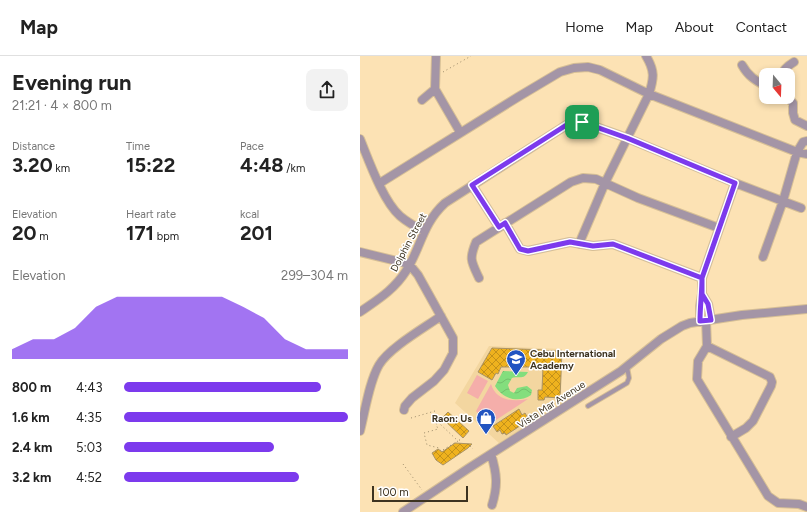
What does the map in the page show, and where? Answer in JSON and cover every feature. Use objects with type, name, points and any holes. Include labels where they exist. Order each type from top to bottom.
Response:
[{"type":"street","points":[[436,56],[434,77],[435,89],[460,132]]},
{"type":"street","points":[[579,244],[605,184],[649,94],[653,78],[652,66],[646,56]]},
{"type":"street","points":[[786,68],[794,62]]},
{"type":"street","points":[[742,65],[746,72],[759,82]]},
{"type":"street","points":[[380,183],[460,132],[560,72],[574,68],[588,67],[600,70],[649,94],[797,152],[807,154]]},
{"type":"street","points":[[422,100],[435,89]]},
{"type":"street","points":[[793,104],[795,120],[807,126]]},
{"type":"street","name":"Dolphin Street","points":[[360,312],[387,293],[402,276],[424,231],[435,212],[444,202],[568,124],[582,122],[627,138],[735,183],[801,208]]},
{"type":"street","points":[[360,139],[392,207],[402,218],[424,231]]},
{"type":"street","points":[[763,257],[783,201],[797,152],[807,140]]},
{"type":"street","points":[[479,278],[473,265],[471,254],[476,242],[570,182],[584,178],[596,179],[638,198],[719,228]]},
{"type":"street","points":[[735,183],[702,278],[702,294],[708,304],[706,320],[707,346],[698,361],[697,379],[768,496],[778,503],[798,504],[807,507]]},
{"type":"street","points":[[472,185],[520,249],[528,251],[570,242],[593,246],[613,244],[702,278]]},
{"type":"street","points":[[360,252],[409,264],[416,272],[453,338],[454,348],[451,358],[440,375],[412,398],[405,406],[404,410]]},
{"type":"street","name":"Vista Mar Avenue","points":[[403,512],[627,367],[658,342],[686,324],[766,312],[807,309]]},
{"type":"street","points":[[360,431],[372,382],[379,364],[396,348],[441,316]]},
{"type":"street","points":[[707,346],[772,379],[771,386],[753,421],[746,428],[731,437]]},
{"type":"street","points":[[491,454],[497,481],[496,492],[492,505]]},
{"type":"lane","points":[[588,406],[627,383],[629,378],[627,367]]},
{"type":"path","points":[[434,77],[470,56]]},
{"type":"path","points":[[410,418],[435,410],[439,423],[458,441]]},
{"type":"path","points":[[439,423],[436,424],[438,429],[424,433],[427,445],[439,448],[441,450],[463,440]]},
{"type":"path","points":[[470,446],[473,449]]},
{"type":"path","points":[[403,464],[426,496]]},
{"type":"shaded area","name":"Cebu International Academy","points":[[489,346],[562,349],[561,405],[500,444],[455,403]]},
{"type":"shaded area","points":[[477,375],[488,381],[478,399],[467,393]]},
{"type":"shaded area","points":[[491,384],[493,390],[501,397],[511,400],[528,399],[493,422],[488,423],[476,411]]},
{"type":"water","points":[[503,371],[528,372],[523,377],[512,378],[508,385],[510,391],[514,393],[517,388],[527,386],[532,390],[531,395],[526,398],[516,399],[502,394],[495,386]]},
{"type":"building","points":[[492,348],[562,351],[560,398],[545,397],[544,400],[538,400],[538,390],[542,390],[543,367],[501,367],[498,374],[496,373],[492,380],[478,372]]},
{"type":"building","points":[[519,409],[522,415],[525,413],[529,420],[506,435],[505,433],[502,434],[500,430],[497,432],[493,426]]},
{"type":"building","points":[[448,412],[469,431],[463,438],[442,418]]},
{"type":"building","points":[[455,443],[472,444],[443,465],[436,460],[432,453],[438,449],[442,452]]},
{"type":"place","name":"Cebu International Academy","points":[[516,376]]},
{"type":"place","name":"Raon: Us","points":[[486,435]]},
{"type":"route","points":[[582,122],[568,124],[472,185],[499,227],[505,223],[520,249],[528,251],[537,250],[570,242],[593,246],[613,244],[702,278],[700,321],[711,320],[708,304],[702,294],[702,278],[735,183],[627,138],[582,122]]}]
